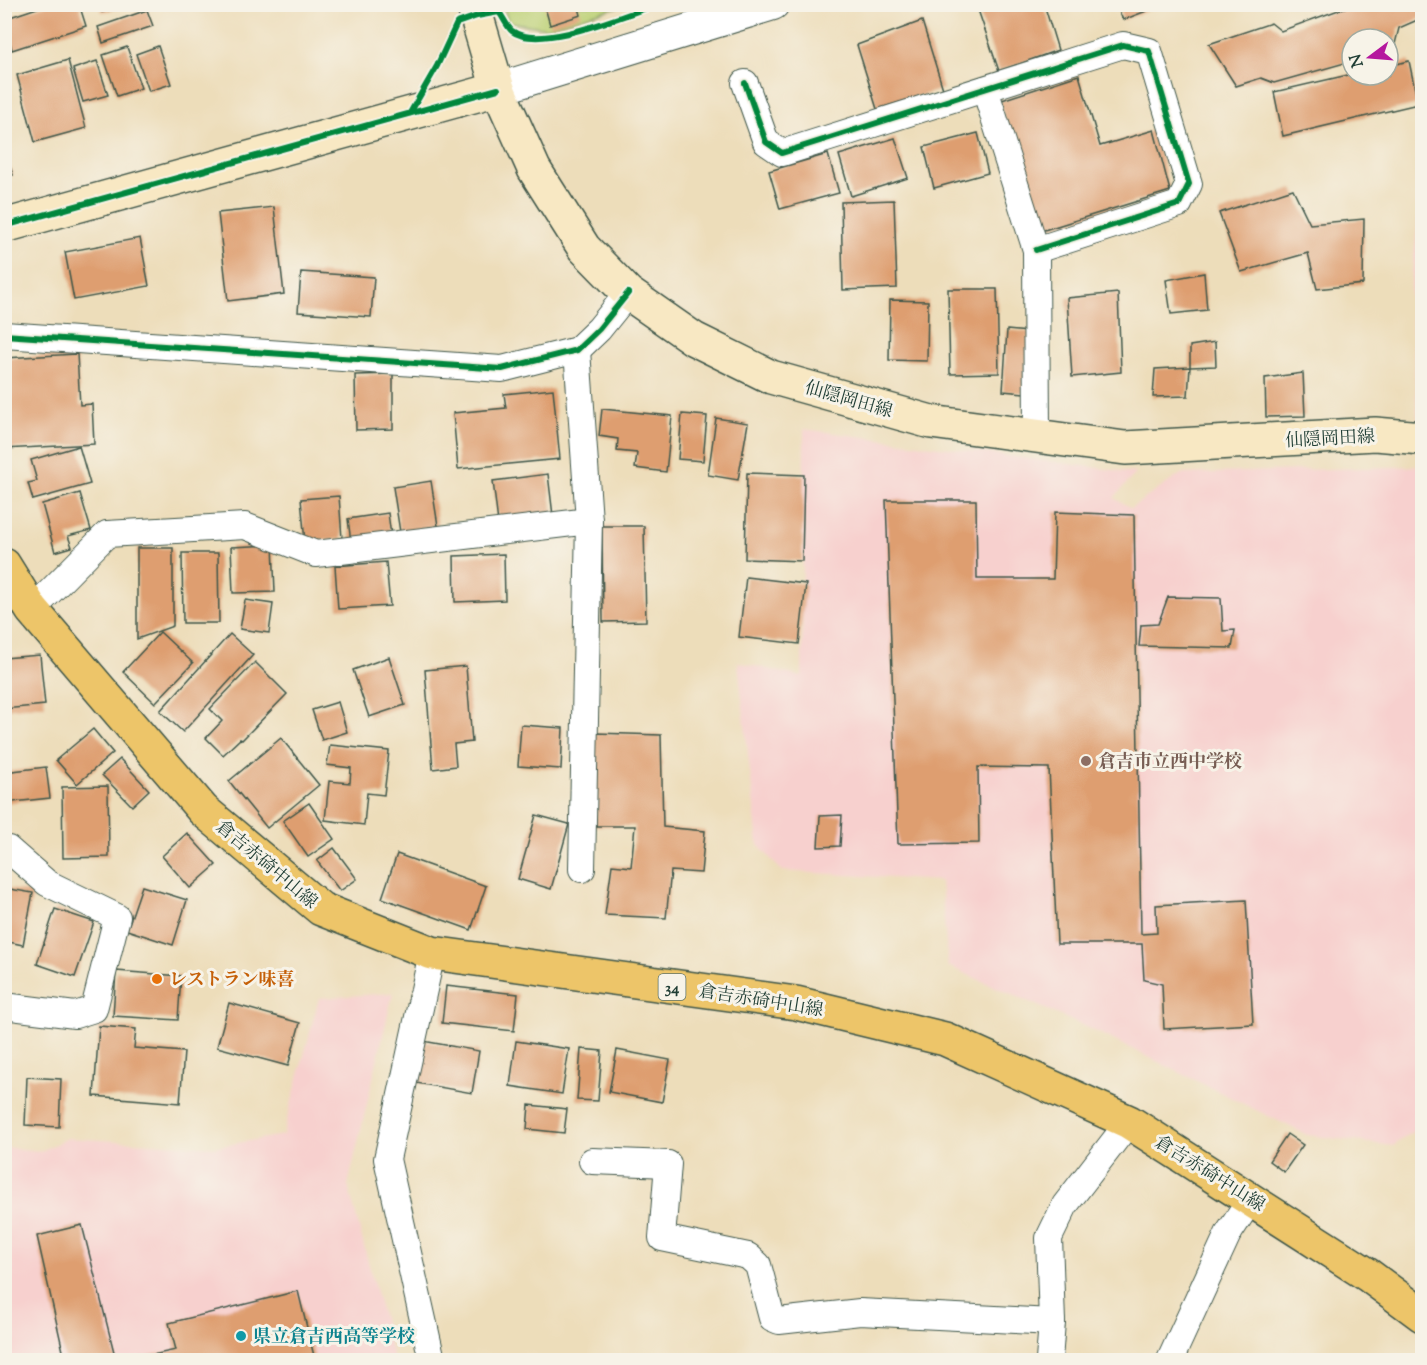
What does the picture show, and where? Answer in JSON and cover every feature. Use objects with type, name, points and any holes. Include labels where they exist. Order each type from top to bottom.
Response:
[{"type":"main road","name":"仙隠岡田線","points":[[473,4],[498,89],[534,169],[584,248],[628,293],[694,339],[771,377],[931,422],[1125,448],[1375,434],[1422,438]]},
{"type":"main road","points":[[4,226],[498,89]]},
{"type":"main road","name":"倉吉赤碕中山線","points":[[4,564],[32,610],[202,810],[321,909],[432,953],[796,1003],[933,1036],[1129,1122],[1368,1275],[1422,1315]]},
{"type":"street","points":[[498,89],[773,4]]},
{"type":"street","points":[[745,82],[766,142],[782,153],[1123,45],[1149,51],[1189,184],[1179,204],[1036,250]]},
{"type":"street","points":[[985,89],[1036,250],[1037,438]]},
{"type":"street","points":[[4,335],[502,369],[577,350],[599,330],[628,293]]},
{"type":"street","points":[[577,350],[589,521],[582,869]]},
{"type":"street","points":[[32,610],[107,534],[245,526],[316,554],[589,521]]},
{"type":"street","points":[[4,1006],[75,1015],[94,1009],[117,917],[47,883],[6,848]]},
{"type":"street","points":[[432,953],[387,1159],[432,1360]]},
{"type":"street","points":[[1049,1360],[1052,1322],[1049,1238],[1065,1206],[1129,1122]]},
{"type":"street","points":[[592,1161],[668,1164],[662,1238],[748,1256],[758,1264],[772,1318],[779,1322],[860,1312],[1052,1322]]},
{"type":"street","points":[[1170,1360],[1228,1234],[1251,1199]]},
{"type":"shaded area","points":[[1422,186],[1422,431],[1418,427],[1410,292]]},
{"type":"shaded area","name":"倉吉市立西中学校","points":[[804,429],[1136,473],[1114,498],[1131,508],[1181,474],[1422,466],[1422,1125],[1393,1146],[1307,1135],[1097,1032],[948,966],[941,881],[782,871],[758,845],[738,662],[802,677]]},
{"type":"shaded area","points":[[393,993],[348,1185],[394,1360],[5,1360],[4,1147],[41,1151],[68,1138],[215,1147],[283,1135],[319,998]]},
{"type":"green space","points":[[503,5],[624,5],[546,28],[508,22]]},
{"type":"building","points":[[49,4],[79,4],[86,26],[12,50],[4,19]]},
{"type":"building","points":[[100,4],[131,4],[131,5],[102,12]]},
{"type":"building","points":[[544,4],[578,4],[581,15],[550,25]]},
{"type":"building","points":[[976,4],[1044,4],[1058,50],[999,71]]},
{"type":"building","points":[[1116,4],[1162,4],[1162,5],[1123,20]]},
{"type":"building","points":[[1355,4],[1422,4],[1422,18],[1400,28],[1340,27],[1340,64],[1274,83],[1261,78],[1236,86],[1209,44],[1271,23],[1281,31]]},
{"type":"building","points":[[147,10],[153,26],[103,43],[98,27]]},
{"type":"building","points":[[922,21],[943,89],[877,109],[857,45]]},
{"type":"building","points":[[158,46],[171,84],[149,91],[136,54]]},
{"type":"building","points":[[127,47],[141,88],[117,96],[103,55]]},
{"type":"building","points":[[68,60],[86,128],[35,142],[17,75]]},
{"type":"building","points":[[97,61],[108,95],[83,102],[73,69]]},
{"type":"building","points":[[1409,61],[1418,104],[1283,136],[1274,92],[1340,77],[1340,87],[1400,87],[1400,63]]},
{"type":"building","points":[[1079,75],[1100,146],[1154,130],[1170,191],[1041,231],[999,101]]},
{"type":"building","points":[[978,133],[988,173],[934,188],[924,147]]},
{"type":"building","points":[[895,138],[908,178],[851,196],[839,155]]},
{"type":"building","points":[[4,150],[13,175],[4,178]]},
{"type":"building","points":[[828,154],[839,193],[780,209],[769,171]]},
{"type":"building","points":[[1293,189],[1310,224],[1364,219],[1363,284],[1317,289],[1308,253],[1241,272],[1219,213]]},
{"type":"building","points":[[894,200],[897,288],[843,290],[841,202]]},
{"type":"building","points":[[274,207],[284,294],[228,301],[218,213]]},
{"type":"building","points":[[140,238],[149,286],[74,300],[65,252]]},
{"type":"building","points":[[301,272],[374,277],[371,317],[298,312]]},
{"type":"building","points":[[1204,273],[1207,310],[1171,314],[1166,280]]},
{"type":"building","points":[[948,289],[997,289],[999,373],[950,374]]},
{"type":"building","points":[[1118,293],[1121,372],[1072,377],[1067,298]]},
{"type":"building","points":[[890,300],[928,301],[927,361],[889,360]]},
{"type":"building","points":[[1007,330],[1029,332],[1024,393],[1003,391]]},
{"type":"building","points":[[1215,342],[1216,366],[1190,367],[1190,346]]},
{"type":"building","points":[[77,354],[80,405],[92,404],[94,444],[4,449],[4,358]]},
{"type":"building","points":[[1190,367],[1188,396],[1153,397],[1155,369]]},
{"type":"building","points":[[1303,373],[1305,416],[1266,417],[1265,378]]},
{"type":"building","points":[[393,374],[393,429],[356,430],[355,375]]},
{"type":"building","points":[[553,389],[560,459],[458,469],[453,413],[506,408],[504,394]]},
{"type":"building","points":[[602,409],[672,416],[666,472],[635,468],[637,453],[617,451],[618,439],[599,436]]},
{"type":"building","points":[[682,414],[707,416],[703,461],[678,459]]},
{"type":"building","points":[[716,418],[748,423],[738,480],[708,475]]},
{"type":"building","points":[[79,446],[90,484],[33,500],[28,483],[37,481],[31,460]]},
{"type":"building","points":[[747,473],[804,475],[802,561],[745,559]]},
{"type":"building","points":[[548,474],[554,524],[499,531],[493,481]]},
{"type":"building","points":[[431,481],[438,526],[400,532],[393,487]]},
{"type":"building","points":[[80,493],[91,530],[68,536],[72,547],[55,552],[42,504]]},
{"type":"building","points":[[339,496],[342,539],[305,542],[301,499]]},
{"type":"building","points":[[886,500],[976,500],[977,579],[1053,579],[1055,512],[1134,515],[1141,934],[1157,933],[1156,905],[1246,900],[1253,1024],[1164,1029],[1162,984],[1144,980],[1142,944],[1057,944],[1049,768],[978,767],[979,843],[898,844]]},
{"type":"building","points":[[388,513],[391,536],[351,542],[348,519]]},
{"type":"building","points":[[602,526],[644,526],[646,621],[603,622]]},
{"type":"building","points":[[273,545],[275,592],[233,593],[231,547]]},
{"type":"building","points":[[137,548],[173,548],[173,626],[137,639]]},
{"type":"building","points":[[182,553],[218,553],[219,623],[183,623]]},
{"type":"building","points":[[504,554],[505,600],[455,602],[454,556]]},
{"type":"building","points":[[386,562],[390,606],[338,609],[335,566]]},
{"type":"building","points":[[746,577],[806,584],[799,644],[739,637]]},
{"type":"building","points":[[1168,597],[1221,598],[1223,631],[1235,630],[1232,648],[1139,646],[1141,625],[1158,624]]},
{"type":"building","points":[[245,600],[273,604],[269,633],[240,629]]},
{"type":"building","points":[[160,632],[193,663],[155,703],[123,672]]},
{"type":"building","points":[[230,634],[253,655],[183,732],[160,711]]},
{"type":"building","points":[[40,655],[45,705],[4,709],[4,658]]},
{"type":"building","points":[[389,657],[405,705],[369,717],[353,670]]},
{"type":"building","points":[[255,662],[287,694],[242,740],[240,739],[223,755],[206,738],[222,721],[210,709]]},
{"type":"building","points":[[466,666],[472,742],[454,744],[456,766],[433,769],[425,670]]},
{"type":"building","points":[[338,702],[347,732],[322,740],[312,710]]},
{"type":"building","points":[[521,725],[563,728],[561,769],[518,766]]},
{"type":"building","points":[[93,729],[113,753],[77,784],[56,760]]},
{"type":"building","points":[[595,733],[661,735],[663,827],[705,831],[701,873],[671,871],[666,918],[605,915],[612,865],[631,867],[635,826],[595,826]]},
{"type":"building","points":[[281,738],[319,785],[267,828],[229,781]]},
{"type":"building","points":[[330,745],[389,751],[384,795],[367,793],[364,825],[325,820],[329,781],[350,783],[351,768],[327,765]]},
{"type":"building","points":[[120,759],[149,790],[132,806],[102,775]]},
{"type":"building","points":[[46,767],[50,798],[4,803],[4,772]]},
{"type":"building","points":[[108,786],[109,857],[63,858],[62,787]]},
{"type":"building","points":[[309,803],[334,839],[308,857],[283,821]]},
{"type":"building","points":[[536,815],[569,824],[551,889],[518,879]]},
{"type":"building","points":[[842,815],[840,846],[818,847],[820,816]]},
{"type":"building","points":[[187,833],[216,865],[190,888],[162,856]]},
{"type":"building","points":[[334,848],[357,879],[340,891],[317,861]]},
{"type":"building","points":[[397,854],[486,886],[471,930],[382,898]]},
{"type":"building","points":[[142,886],[187,900],[173,945],[127,930]]},
{"type":"building","points":[[4,888],[33,893],[23,945],[4,941]]},
{"type":"building","points":[[55,909],[94,922],[75,977],[37,964]]},
{"type":"building","points":[[116,971],[181,976],[178,1020],[113,1016]]},
{"type":"building","points":[[446,986],[518,994],[514,1031],[442,1023]]},
{"type":"building","points":[[229,1003],[300,1023],[288,1066],[217,1047]]},
{"type":"building","points":[[99,1026],[136,1029],[134,1048],[184,1052],[180,1103],[94,1096]]},
{"type":"building","points":[[423,1041],[479,1051],[472,1093],[416,1083]]},
{"type":"building","points":[[516,1041],[569,1049],[562,1094],[510,1086]]},
{"type":"building","points":[[581,1049],[602,1051],[598,1101],[577,1100]]},
{"type":"building","points":[[617,1050],[670,1060],[662,1102],[609,1092]]},
{"type":"building","points":[[27,1077],[61,1079],[59,1127],[25,1125]]},
{"type":"building","points":[[529,1105],[567,1109],[564,1133],[527,1129]]},
{"type":"building","points":[[1287,1134],[1303,1145],[1284,1172],[1269,1161]]},
{"type":"building","points":[[82,1225],[116,1360],[65,1360],[37,1236]]},
{"type":"building","name":"県立倉吉西高等学校","points":[[298,1291],[315,1360],[129,1360],[176,1350],[169,1323]]},
{"type":"cycle path","points":[[410,113],[437,66],[457,23],[499,12],[512,31],[525,36],[542,37],[583,29],[658,4]]},
{"type":"cycle path","points":[[745,83],[766,142],[782,153],[1123,45],[1149,51],[1189,184],[1179,204],[1036,250]]},
{"type":"cycle path","points":[[4,226],[498,89]]},
{"type":"cycle path","points":[[4,335],[502,369],[577,350],[599,329],[628,293]]},
{"type":"place","name":"倉吉市立西中学校","points":[[1086,761]]},
{"type":"place","name":"レストラン味喜","points":[[157,979]]},
{"type":"place","name":"県立倉吉西高等学校","points":[[241,1336]]}]
